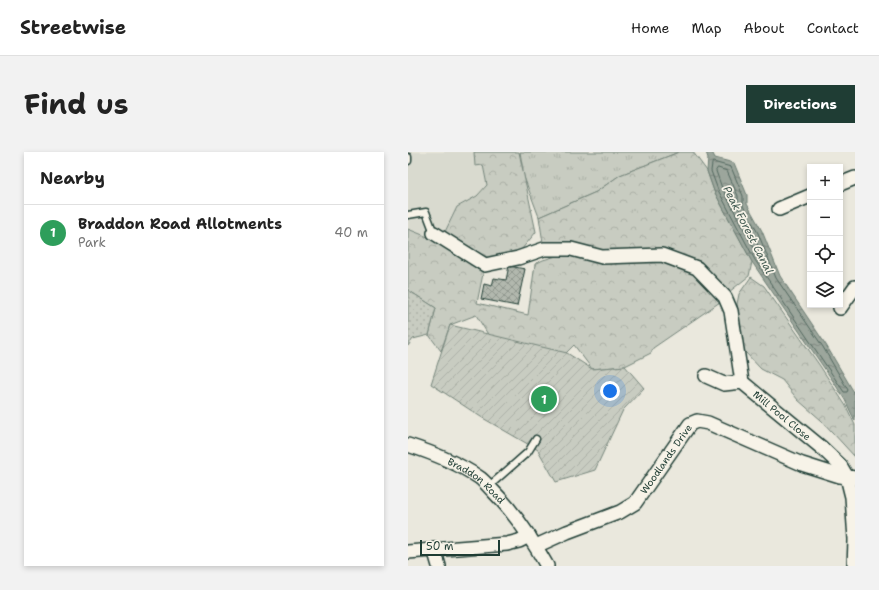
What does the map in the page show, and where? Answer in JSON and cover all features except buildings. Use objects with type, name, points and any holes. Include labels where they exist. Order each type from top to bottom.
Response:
[{"type":"street","points":[[843,183],[855,178]]},
{"type":"street","points":[[779,209],[807,197]]},
{"type":"street","points":[[434,233],[485,265],[518,258],[544,249],[571,249],[602,257],[662,255],[697,268],[725,297],[731,311],[742,382],[724,384],[706,376]]},
{"type":"street","points":[[843,304],[855,287]]},
{"type":"street","name":"Mill Pool Close","points":[[742,382],[822,448],[851,477]]},
{"type":"street","name":"Woodlands Drive","points":[[408,552],[507,544],[519,541],[533,541],[567,532],[620,512],[635,503],[690,424],[697,421],[708,423],[802,464],[840,476],[851,477]]},
{"type":"street","name":"Braddon Road","points":[[408,444],[457,464],[481,479],[507,505],[533,541],[547,566]]},
{"type":"street","points":[[851,477],[855,540],[854,566]]},
{"type":"street","points":[[434,549],[439,566]]},
{"type":"lane","points":[[408,216],[426,212],[434,233]]},
{"type":"lane","points":[[488,487],[528,452],[536,439]]},
{"type":"shaded area","points":[[408,152],[474,152],[475,166],[483,165],[487,185],[477,196],[457,207],[440,242],[408,229]]},
{"type":"green space","points":[[474,152],[519,152],[536,232],[516,256],[485,262],[443,236],[457,207],[477,196],[487,185],[483,165],[475,166]]},
{"type":"green space","points":[[520,152],[679,152],[620,175],[596,192],[539,217],[524,177]]},
{"type":"green space","points":[[679,152],[693,152],[707,171],[714,191],[752,262],[749,276],[729,292],[663,253],[544,249],[539,217],[596,192],[620,175]]},
{"type":"green space","points":[[408,229],[440,242],[484,269],[477,303],[528,315],[535,264],[570,252],[663,259],[698,274],[720,302],[653,348],[651,353],[625,366],[592,369],[574,345],[564,355],[494,344],[476,315],[450,325],[441,351],[429,335],[436,308],[408,290]]},
{"type":"green space","points":[[751,277],[764,286],[846,406],[855,425],[855,457],[821,420],[798,400],[782,380],[761,369],[745,352],[742,342],[737,304],[739,294]]},
{"type":"green space","points":[[408,290],[436,308],[429,335],[413,339],[408,346]]},
{"type":"green space","points":[[450,325],[567,353],[592,369],[625,366],[644,388],[623,410],[595,470],[556,482],[538,450],[481,417],[431,384]]},
{"type":"water","name":"Peak Forest Canal","points":[[706,152],[712,152],[715,158],[734,163],[747,195],[747,204],[762,231],[780,276],[826,345],[855,394],[855,421],[845,400],[833,381],[752,262],[714,191],[707,171],[708,158]]},
{"type":"place","name":"Braddon Road Allotments","points":[[544,399]]}]
